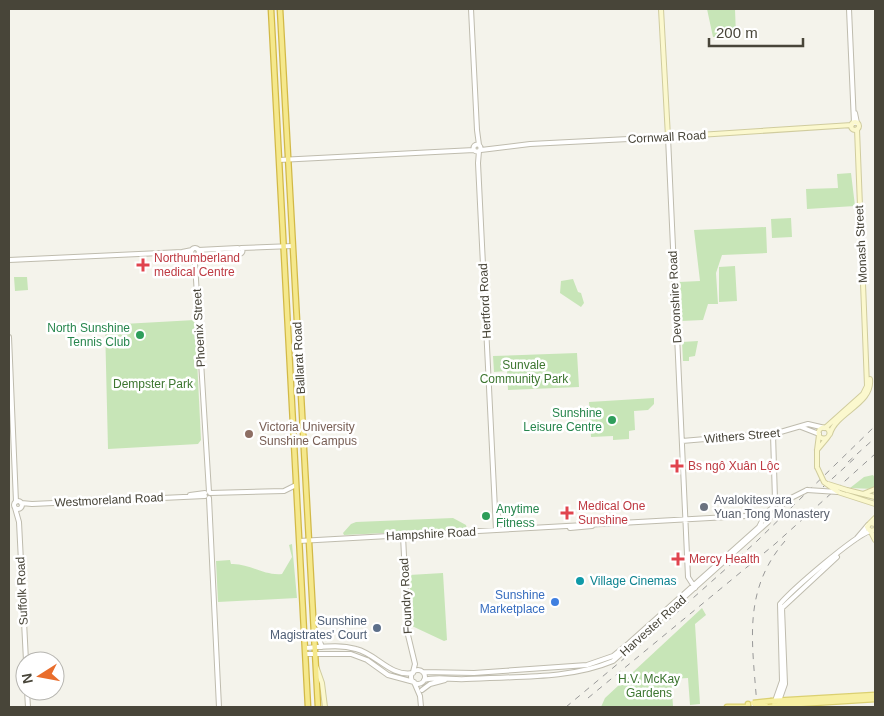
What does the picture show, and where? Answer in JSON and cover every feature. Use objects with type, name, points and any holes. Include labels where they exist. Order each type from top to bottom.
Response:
[{"type":"highway","name":"Ballarat Road","points":[[271,9],[308,707]]},
{"type":"highway","name":"Ballarat Road","points":[[280,9],[313,648],[318,707]]},
{"type":"highway","points":[[297,507],[307,510]]},
{"type":"main road","name":"Devonshire Road","points":[[662,9],[668,137]]},
{"type":"main road","name":"Cornwall Road","points":[[668,137],[854,126]]},
{"type":"main road","name":"Monash Street","points":[[849,409],[866,396],[869,383],[854,126]]},
{"type":"main road","points":[[849,409],[825,428],[820,429],[816,452],[817,467],[824,482],[838,492],[875,497]]},
{"type":"main road","points":[[816,452],[835,424],[849,409]]},
{"type":"main road","points":[[825,428],[829,430],[829,435]]},
{"type":"main road","points":[[819,434],[824,438],[829,435]]},
{"type":"main road","points":[[824,482],[875,504]]},
{"type":"main road","points":[[863,494],[875,489]]},
{"type":"main road","points":[[875,518],[869,524],[868,529],[872,531],[875,540]]},
{"type":"main road","points":[[869,524],[875,524]]},
{"type":"main road","points":[[314,657],[322,683],[325,707]]},
{"type":"main road","points":[[728,707],[788,701],[826,701],[875,695]]},
{"type":"main road","points":[[748,706],[765,707],[775,703],[875,699]]},
{"type":"street","name":"Hertford Road","points":[[471,9],[496,530]]},
{"type":"street","name":"Monash Street","points":[[849,9],[854,126]]},
{"type":"street","name":"Cornwall Road","points":[[280,160],[668,137]]},
{"type":"street","name":"Devonshire Road","points":[[668,137],[688,577],[693,586]]},
{"type":"street","points":[[9,261],[182,252],[195,253],[293,246]]},
{"type":"street","name":"Phoenix Street","points":[[195,253],[219,707]]},
{"type":"street","name":"Suffolk Road","points":[[9,337],[25,651]]},
{"type":"street","name":"Withers Street","points":[[682,441],[773,434],[812,424],[825,428]]},
{"type":"street","points":[[801,427],[819,434]]},
{"type":"street","points":[[765,518],[775,500],[773,434]]},
{"type":"street","name":"Westmoreland Road","points":[[284,491],[296,484]]},
{"type":"street","name":"Hampshire Road","points":[[299,541],[685,520],[765,518],[771,517],[791,497],[807,490],[838,492]]},
{"type":"street","name":"Westmoreland Road","points":[[9,505],[284,491],[292,492],[296,497]]},
{"type":"street","points":[[495,504],[500,523],[510,530]]},
{"type":"street","name":"Harvester Road","points":[[423,672],[474,673],[570,667],[596,663],[618,652],[759,527],[765,518]]},
{"type":"street","points":[[775,703],[781,684],[783,606],[857,538],[869,524]]},
{"type":"street","points":[[857,538],[872,531]]},
{"type":"street","name":"Foundry Road","points":[[404,536],[408,635],[415,664],[413,672]]},
{"type":"street","name":"Harvester Road","points":[[424,681],[432,678],[447,680],[592,670],[613,661],[624,653],[693,586]]},
{"type":"street","points":[[312,623],[322,647]]},
{"type":"street","points":[[304,648],[357,649],[369,653],[396,672],[404,674],[423,672],[424,681],[420,696]]},
{"type":"street","points":[[782,648],[788,701]]},
{"type":"street","points":[[305,654],[314,657],[351,654],[367,660],[388,675],[419,684],[424,681]]},
{"type":"street","name":"Foundry Road","points":[[412,655],[423,672]]},
{"type":"street","points":[[413,672],[412,678],[420,696],[421,707]]},
{"type":"street","points":[[422,690],[429,684],[447,680]]},
{"type":"street","points":[[775,703],[785,684]]},
{"type":"green space","points":[[707,9],[735,9],[736,36],[713,37]]},
{"type":"green space","points":[[851,173],[855,206],[807,209],[806,189],[838,188],[837,174]]},
{"type":"green space","points":[[791,218],[792,237],[772,238],[771,219]]},
{"type":"green space","points":[[766,227],[767,253],[722,255],[716,273],[718,304],[708,304],[703,320],[681,321],[679,282],[700,281],[694,230]]},
{"type":"green space","points":[[735,266],[737,301],[719,302],[719,267]]},
{"type":"green space","points":[[14,277],[27,277],[28,290],[15,291]]},
{"type":"green space","points":[[573,279],[584,303],[581,307],[560,293],[561,281]]},
{"type":"green space","name":"Dempster Park","points":[[195,320],[201,440],[198,444],[108,449],[105,325]]},
{"type":"green space","points":[[698,341],[695,356],[689,357],[689,361],[683,361],[682,342]]},
{"type":"green space","name":"Sunvale Community Park","points":[[577,353],[579,387],[508,390],[507,371],[494,372],[493,356]]},
{"type":"green space","name":"Sunshine Leisure Centre","points":[[654,398],[654,404],[648,410],[634,411],[635,430],[629,431],[629,439],[613,440],[613,436],[591,437],[589,402]]},
{"type":"green space","points":[[873,475],[875,478],[874,489],[850,488],[864,477]]},
{"type":"green space","points":[[453,518],[466,525],[467,529],[344,535],[343,533],[351,524],[356,522]]},
{"type":"green space","points":[[292,544],[297,598],[218,602],[216,561],[230,560],[231,564],[244,565],[269,573],[282,574],[292,557],[289,545]]},
{"type":"green space","points":[[443,573],[447,640],[444,641],[412,626],[409,575]]},
{"type":"green space","name":"H.V. McKay Gardens","points":[[702,608],[706,615],[695,624],[700,704],[690,705],[688,678],[671,679],[673,706],[601,707],[605,698]]},
{"type":"railway","points":[[566,707],[638,647],[756,542],[875,426]]},
{"type":"railway","points":[[848,462],[875,438]]},
{"type":"railway","points":[[588,698],[775,544],[875,454]]},
{"type":"railway","points":[[823,487],[855,458]]},
{"type":"railway","points":[[757,707],[752,641],[756,600],[771,560],[785,541]]},
{"type":"place","name":"Northumberland medical Centre","points":[[143,265]]},
{"type":"place","name":"North Sunshine Tennis Club","points":[[140,335]]},
{"type":"place","name":"Sunshine Leisure Centre","points":[[612,420]]},
{"type":"place","name":"Victoria University Sunshine Campus","points":[[249,434]]},
{"type":"place","name":"Bs ngô Xuân Lộc","points":[[677,466]]},
{"type":"place","name":"Avalokitesvara Yuan Tong Monastery","points":[[704,507]]},
{"type":"place","name":"Medical One Sunshine","points":[[567,513]]},
{"type":"place","name":"Anytime Fitness","points":[[486,516]]},
{"type":"place","name":"Mercy Health","points":[[678,559]]},
{"type":"place","name":"Village Cinemas","points":[[580,581]]},
{"type":"place","name":"Sunshine Marketplace","points":[[555,602]]},
{"type":"place","name":"Sunshine Magistrates' Court","points":[[377,628]]}]
